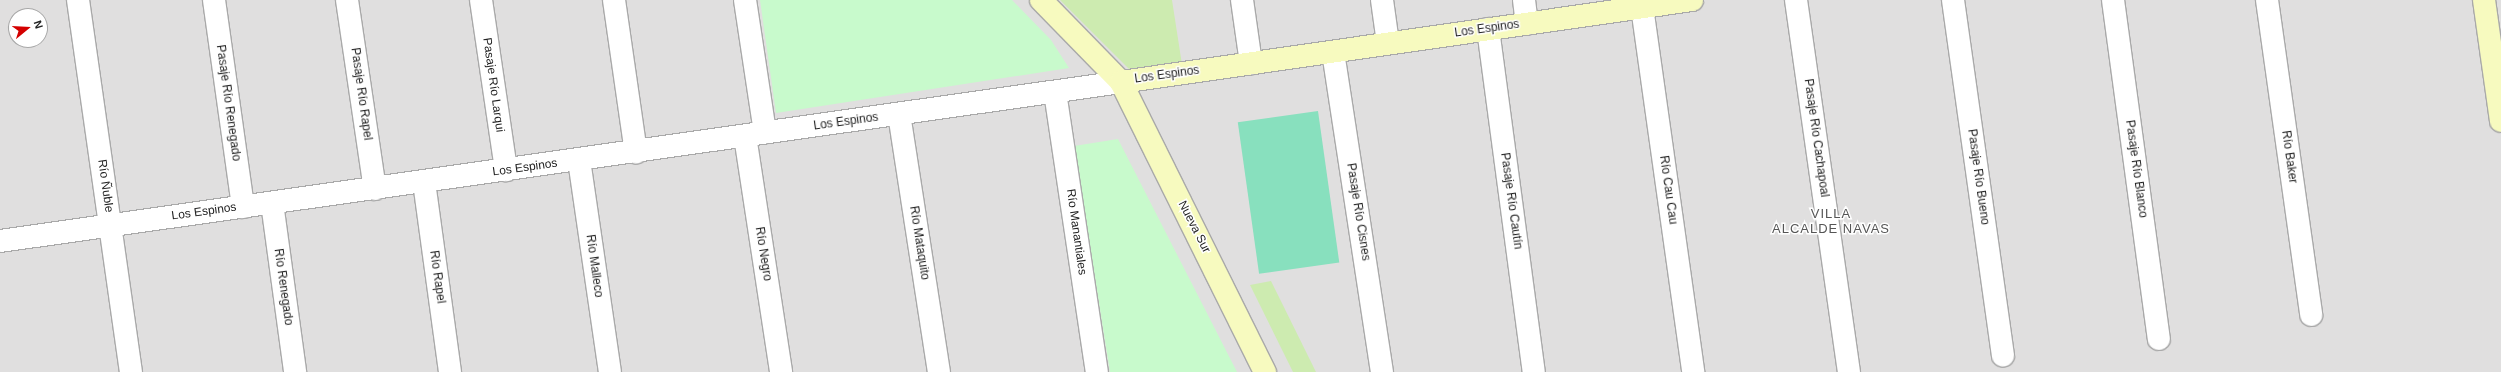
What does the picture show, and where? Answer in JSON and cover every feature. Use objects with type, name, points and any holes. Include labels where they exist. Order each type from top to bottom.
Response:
[{"type":"street","name":"Río Ñuble","points":[[78,0],[131,372]]},
{"type":"street","name":"Pasaje Río Renegado","points":[[214,0],[243,207]]},
{"type":"street","name":"Pasaje Río Rapel","points":[[347,0],[375,189]]},
{"type":"street","name":"Pasaje Río Larqui","points":[[481,0],[506,170]]},
{"type":"street","points":[[614,0],[636,152]]},
{"type":"street","name":"Río Negro","points":[[744,0],[755,135],[781,372]]},
{"type":"street","name":"Nueva Sur","points":[[1041,0],[1121,82],[1265,372]]},
{"type":"street","points":[[1242,0],[1251,63]]},
{"type":"street","points":[[1382,0],[1388,44]]},
{"type":"street","points":[[1524,0],[1527,24]]},
{"type":"street","name":"Los Espinos","points":[[0,241],[636,152],[1527,24],[1667,2],[1692,0]]},
{"type":"street","name":"Pasaje Río Cachapoal","points":[[1796,0],[1849,372]]},
{"type":"street","name":"Pasaje Río Bueno","points":[[1953,0],[2003,355]]},
{"type":"street","name":"Pasaje Río Blanco","points":[[2113,0],[2159,339]]},
{"type":"street","name":"Río Baker","points":[[2267,0],[2311,314]]},
{"type":"street","points":[[2484,0],[2501,121]]},
{"type":"street","name":"Río Cau Cau","points":[[1642,7],[1693,372]]},
{"type":"street","name":"Pasaje Río Cautín","points":[[1488,29],[1534,372]]},
{"type":"street","name":"Pasaje Río Cisnes","points":[[1333,52],[1382,372]]},
{"type":"street","name":"Río Manantiales","points":[[1055,92],[1097,372]]},
{"type":"street","name":"Río Mataquito","points":[[899,114],[939,372]]},
{"type":"street","name":"Río Malleco","points":[[579,160],[610,372]]},
{"type":"street","name":"Río Rapel","points":[[424,182],[450,372]]},
{"type":"street","name":"Río Renegado","points":[[272,203],[295,372]]},
{"type":"shaded area","points":[[0,0],[2501,0],[2501,372],[0,372]]},
{"type":"green space","points":[[760,0],[1012,0],[1051,40],[1069,68],[776,113]]},
{"type":"green space","points":[[1060,0],[1172,0],[1183,71],[1133,73]]},
{"type":"green space","points":[[1318,111],[1339,263],[1259,274],[1238,122]]},
{"type":"green space","points":[[1118,139],[1237,372],[1110,372],[1074,146]]},
{"type":"green space","points":[[1271,281],[1316,372],[1293,372],[1250,285]]},
{"type":"district","name":"VILLA ALCALDE NAVAS","points":[[1831,222]]}]
